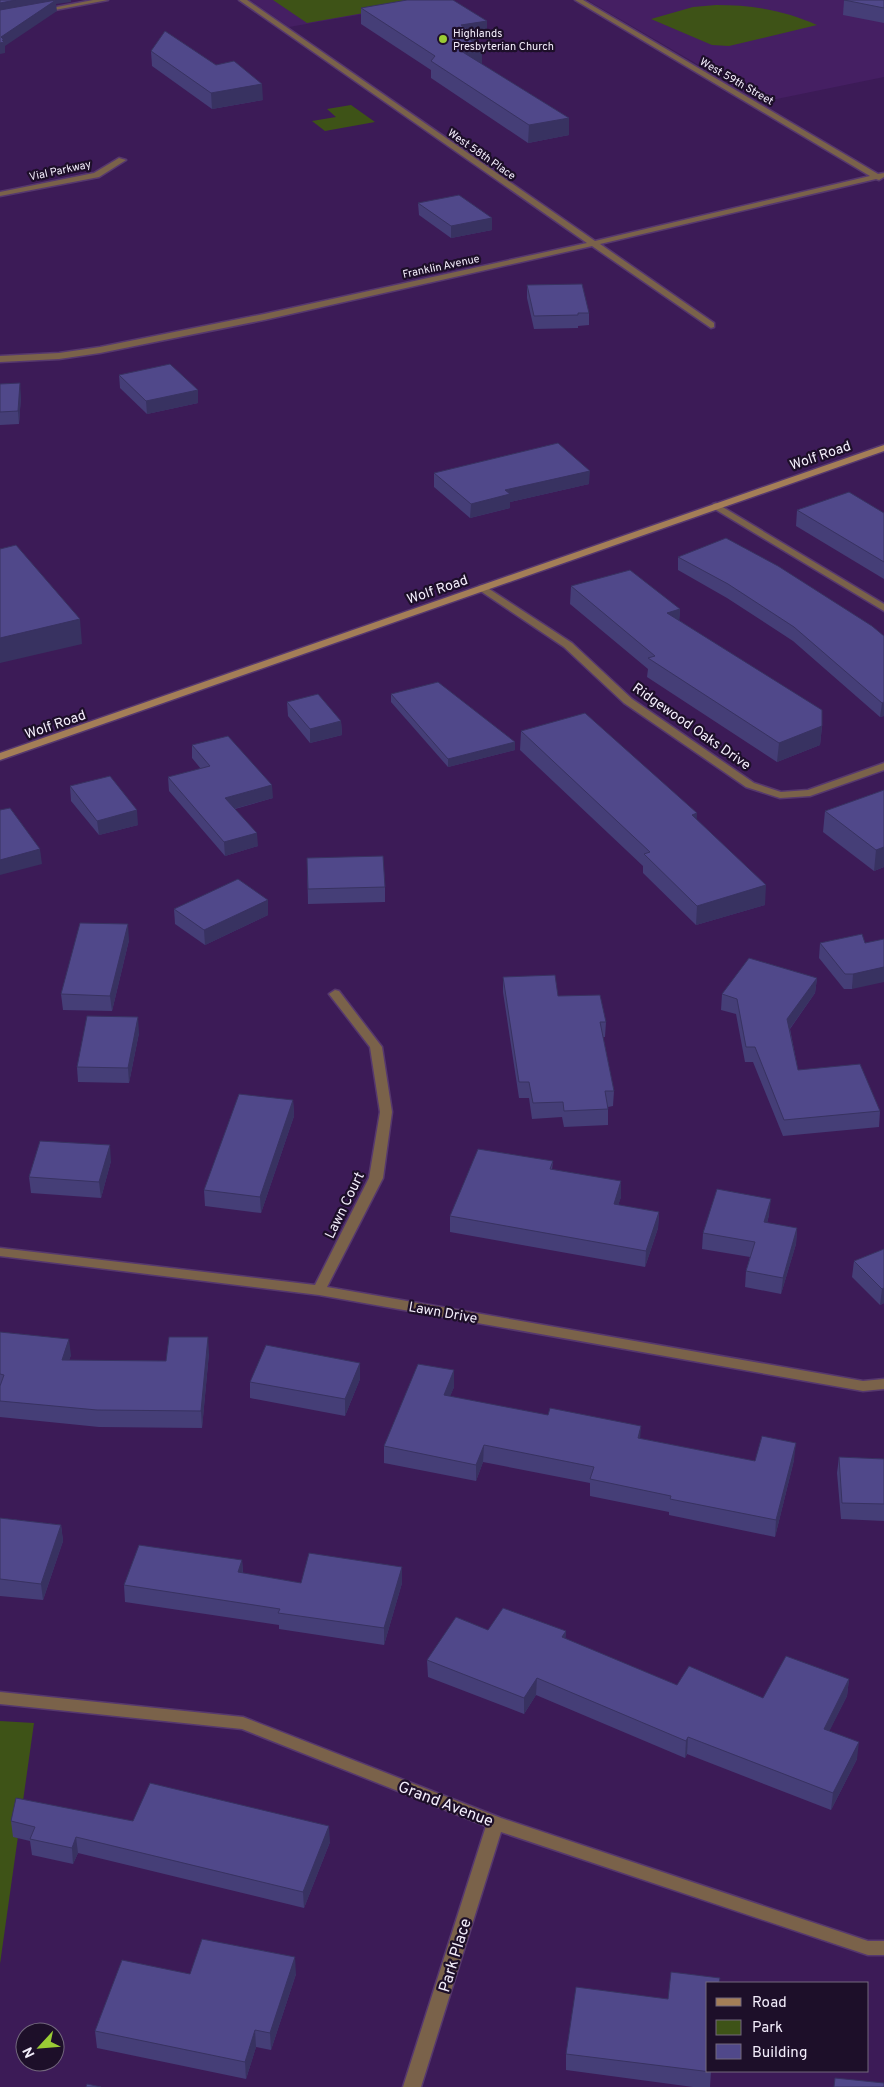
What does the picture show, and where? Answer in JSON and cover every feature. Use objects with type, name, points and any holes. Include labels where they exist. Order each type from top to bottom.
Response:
[{"type":"main road","name":"Wolf Road","points":[[0,757],[884,448]]},
{"type":"street","points":[[28,13],[105,0]]},
{"type":"street","name":"West 58th Place","points":[[242,0],[711,325]]},
{"type":"street","name":"West 59th Street","points":[[578,0],[882,177]]},
{"type":"street","name":"Vial Parkway","points":[[0,194],[96,175],[122,160]]},
{"type":"street","name":"Franklin Avenue","points":[[0,360],[59,356],[131,344],[592,244],[882,177]]},
{"type":"street","points":[[716,506],[884,608]]},
{"type":"street","name":"Ridgewood Oaks Drive","points":[[483,588],[568,645],[628,701],[750,785],[780,795],[810,792],[884,766]]},
{"type":"street","name":"Lawn Court","points":[[319,1290],[376,1178],[386,1112],[376,1047],[335,994]]},
{"type":"street","name":"Lawn Drive","points":[[0,1252],[319,1290],[863,1386],[884,1384]]},
{"type":"street","name":"Grand Avenue","points":[[0,1698],[243,1723],[495,1822],[868,1948],[884,1948]]},
{"type":"street","name":"Park Place","points":[[412,2087],[495,1822]]},
{"type":"shaded area","points":[[250,0],[445,0],[289,27]]},
{"type":"shaded area","points":[[587,0],[884,0],[884,77],[762,102]]},
{"type":"green space","points":[[273,0],[438,0],[307,23]]},
{"type":"green space","points":[[716,5],[768,9],[817,25],[729,46],[712,45],[651,19],[693,7]]},
{"type":"green space","points":[[351,105],[375,122],[325,131],[312,121],[336,117],[327,109]]},
{"type":"green space","points":[[0,1721],[34,1723],[0,1964]]},
{"type":"building","points":[[0,0],[16,0],[0,3]]},
{"type":"building","points":[[56,0],[1,37],[4,42],[0,43],[0,10]]},
{"type":"building","points":[[407,0],[453,0],[487,21],[461,25],[476,35],[466,37],[482,47],[461,51],[569,118],[529,125],[431,61],[435,56],[361,8]]},
{"type":"building","points":[[844,0],[884,0],[884,8]]},
{"type":"building","points":[[165,31],[216,65],[234,61],[262,84],[211,93],[151,51]]},
{"type":"building","points":[[459,195],[492,218],[451,226],[418,203]]},
{"type":"building","points":[[582,284],[589,313],[534,316],[527,285]]},
{"type":"building","points":[[170,364],[198,390],[146,401],[119,375]]},
{"type":"building","points":[[20,383],[18,411],[0,412],[0,384]]},
{"type":"building","points":[[558,443],[590,471],[505,490],[510,494],[471,504],[434,473]]},
{"type":"building","points":[[849,492],[884,513],[884,562],[797,510]]},
{"type":"building","points":[[726,538],[778,566],[872,626],[884,636],[884,702],[882,703],[794,627],[728,584],[678,557]]},
{"type":"building","points":[[16,545],[80,619],[0,638],[0,549]]},
{"type":"building","points":[[630,570],[680,609],[667,613],[822,710],[822,726],[779,743],[648,658],[655,656],[571,586]]},
{"type":"building","points":[[438,682],[515,742],[448,759],[391,694]]},
{"type":"building","points":[[318,694],[341,721],[310,729],[287,702]]},
{"type":"building","points":[[585,713],[697,813],[692,815],[766,885],[697,906],[644,854],[650,852],[521,731]]},
{"type":"building","points":[[228,736],[272,785],[225,798],[257,833],[224,842],[168,777],[210,766],[192,745]]},
{"type":"building","points":[[110,776],[137,810],[97,821],[70,786]]},
{"type":"building","points":[[884,790],[884,847],[876,850],[825,811]]},
{"type":"building","points":[[10,808],[40,849],[0,860],[0,810]]},
{"type":"building","points":[[383,856],[385,887],[308,889],[307,858]]},
{"type":"building","points":[[238,879],[268,900],[204,930],[174,909]]},
{"type":"building","points":[[80,923],[128,924],[110,996],[61,994]]},
{"type":"building","points":[[862,934],[865,943],[884,939],[884,967],[845,974],[820,943]]},
{"type":"building","points":[[749,958],[817,978],[787,1019],[798,1070],[860,1064],[880,1111],[784,1120],[755,1047],[746,1047],[737,999],[722,994]]},
{"type":"building","points":[[555,975],[558,996],[600,995],[606,1022],[600,1022],[614,1091],[605,1091],[608,1109],[564,1111],[563,1102],[533,1103],[529,1082],[519,1082],[503,977]]},
{"type":"building","points":[[87,1016],[138,1017],[128,1068],[77,1067]]},
{"type":"building","points":[[239,1094],[293,1100],[260,1197],[204,1190]]},
{"type":"building","points":[[40,1141],[110,1145],[99,1182],[29,1177]]},
{"type":"building","points":[[478,1149],[553,1161],[550,1169],[621,1181],[614,1204],[659,1212],[646,1251],[450,1216]]},
{"type":"building","points":[[717,1189],[771,1199],[764,1222],[797,1228],[783,1278],[746,1271],[755,1242],[703,1233]]},
{"type":"building","points":[[884,1249],[884,1288],[882,1289],[854,1261]]},
{"type":"building","points":[[0,1332],[69,1339],[62,1360],[166,1361],[169,1337],[208,1337],[201,1411],[97,1410],[0,1401],[0,1386],[4,1375],[0,1374]]},
{"type":"building","points":[[266,1345],[360,1363],[345,1399],[250,1382]]},
{"type":"building","points":[[418,1364],[454,1370],[444,1395],[548,1415],[550,1408],[641,1426],[638,1438],[755,1461],[762,1436],[796,1443],[776,1520],[670,1499],[671,1496],[590,1479],[594,1467],[484,1445],[476,1465],[384,1446]]},
{"type":"building","points":[[839,1457],[884,1459],[884,1504],[842,1503]]},
{"type":"building","points":[[0,1518],[61,1525],[41,1584],[0,1579]]},
{"type":"building","points":[[139,1545],[242,1560],[238,1572],[301,1583],[309,1553],[402,1567],[384,1628],[278,1613],[280,1609],[124,1585]]},
{"type":"building","points":[[503,1608],[566,1631],[562,1637],[677,1685],[689,1666],[763,1698],[786,1656],[849,1679],[824,1729],[859,1742],[833,1793],[688,1737],[686,1741],[537,1678],[524,1698],[427,1660],[456,1617],[488,1630]]},
{"type":"building","points":[[150,1783],[329,1826],[303,1892],[76,1837],[72,1848],[30,1839],[35,1827],[11,1821],[16,1798],[133,1821]]},
{"type":"building","points":[[202,1939],[295,1957],[270,2033],[255,2030],[245,2062],[95,2031],[122,1960],[190,1974]]},
{"type":"building","points":[[671,1972],[720,1978],[719,1982],[706,1982],[706,2071],[566,2054],[576,1987],[668,1999]]},
{"type":"building","points":[[835,2078],[884,2083],[884,2087],[834,2087]]},
{"type":"building","points":[[87,2084],[101,2087],[86,2087]]},
{"type":"place","name":"Highlands Presbyterian Church","points":[[443,39]]}]
